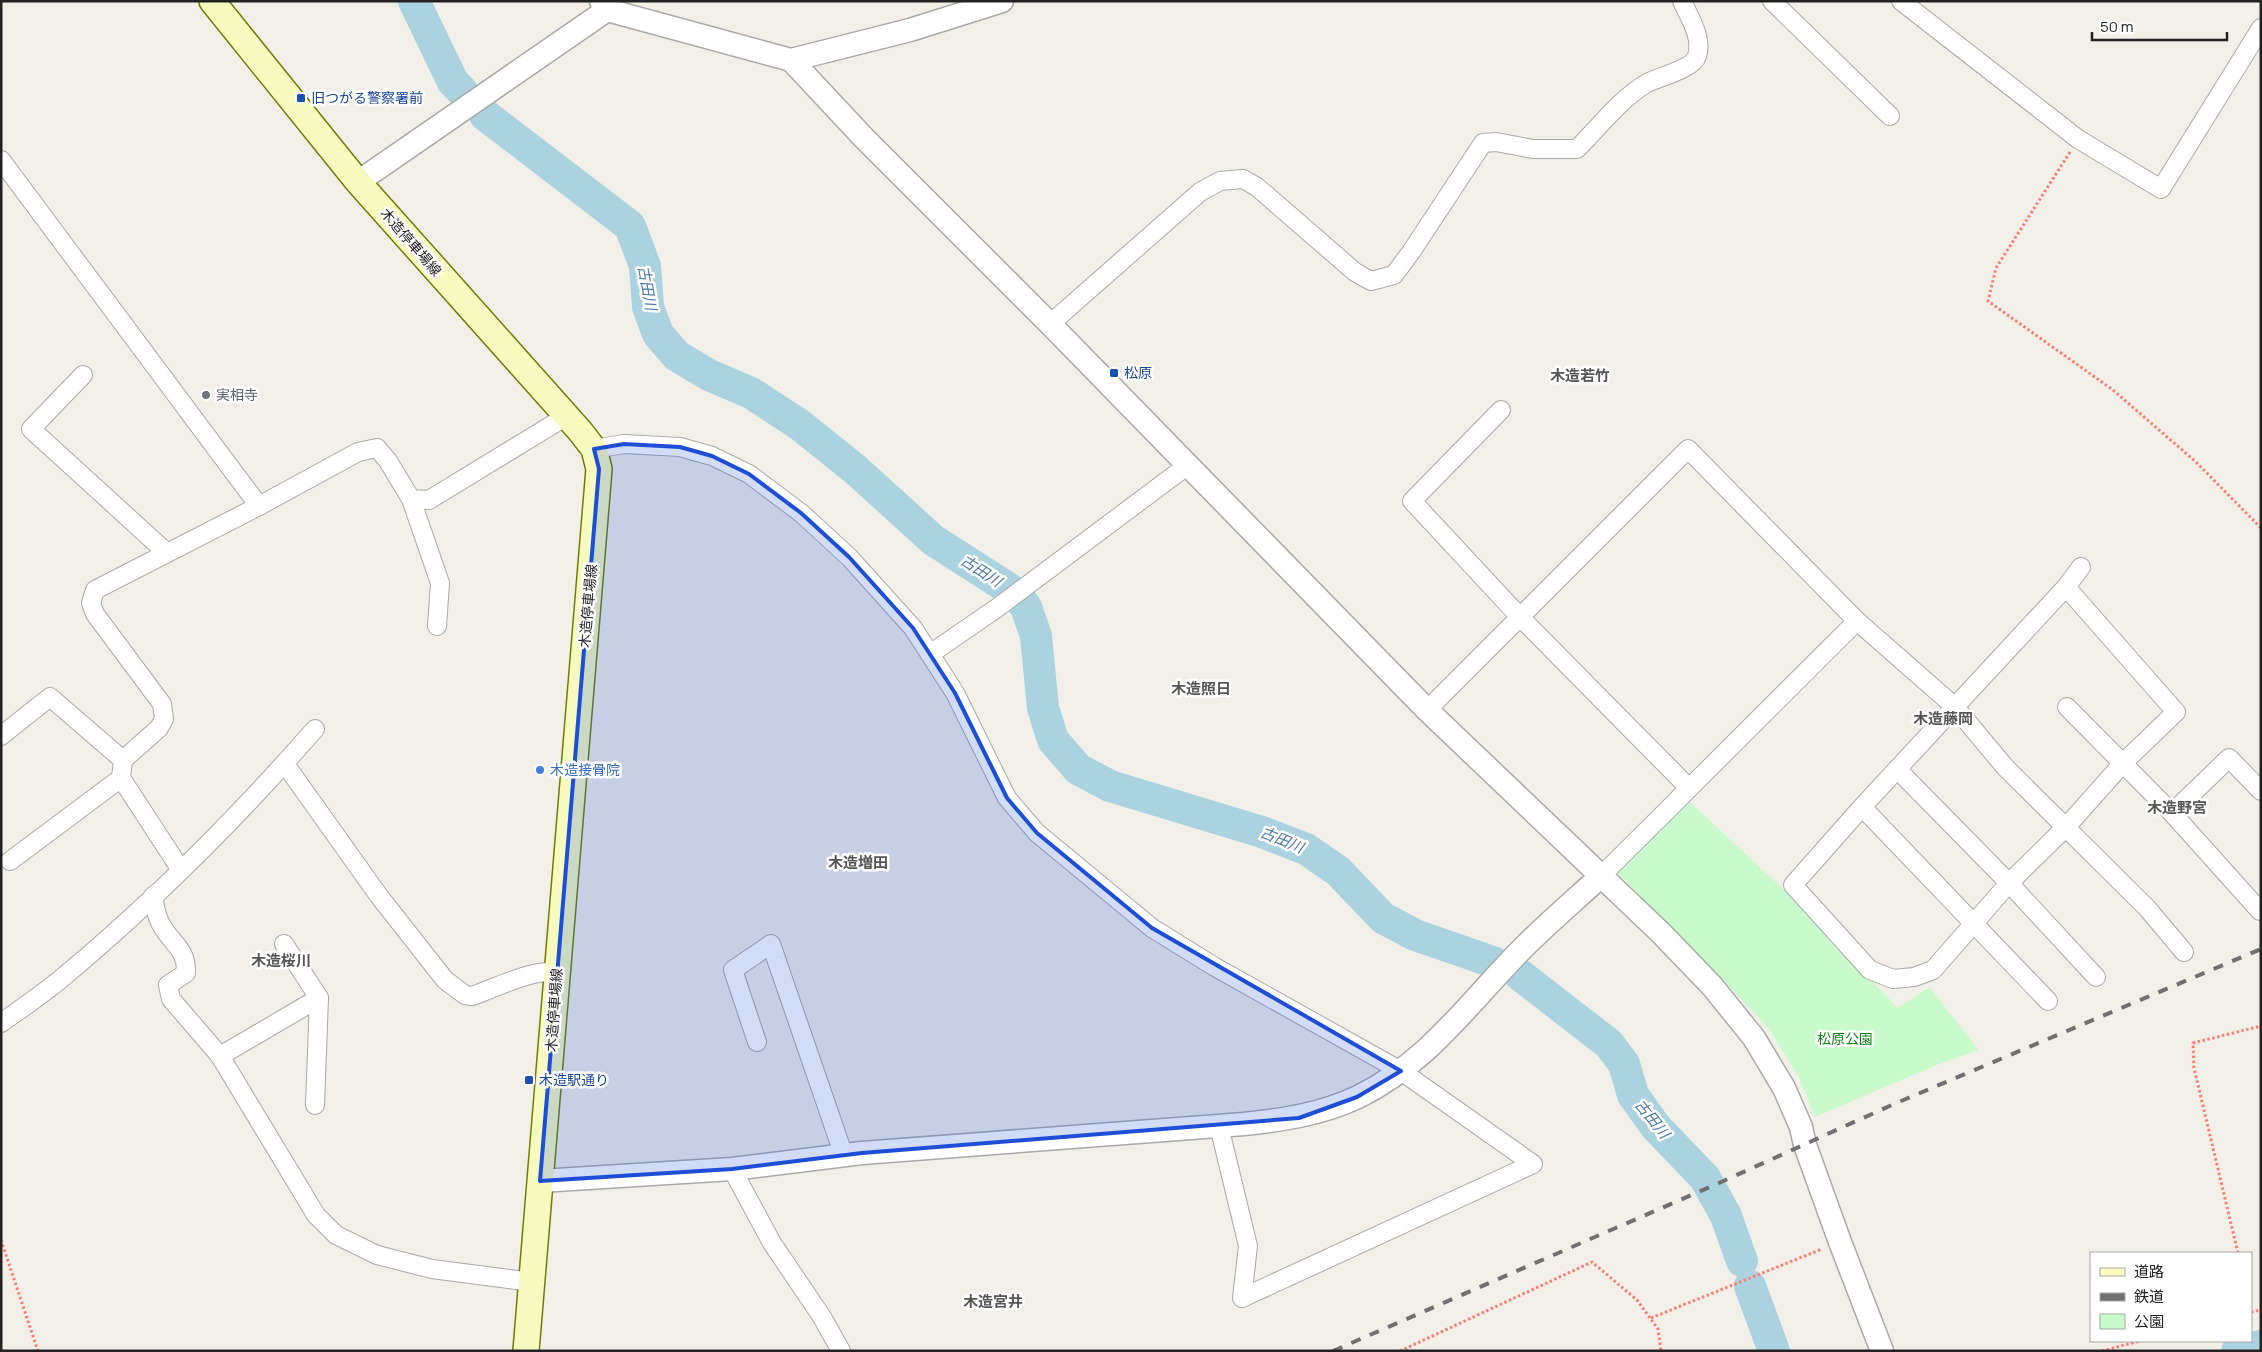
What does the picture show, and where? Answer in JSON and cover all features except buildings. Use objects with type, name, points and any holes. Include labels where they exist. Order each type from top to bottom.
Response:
[{"type":"main road","name":"木造停車場線","points":[[212,1],[358,182],[594,449],[599,469],[526,1351]]},
{"type":"street","points":[[358,182],[604,6],[791,60],[910,30],[1002,1]]},
{"type":"street","points":[[1050,324],[1200,192],[1220,181],[1243,178],[1257,187],[1355,272],[1371,281],[1394,275],[1483,143],[1496,142],[1533,148],[1577,148],[1631,95],[1648,83],[1678,71],[1694,61],[1697,56],[1697,34],[1682,1]]},
{"type":"street","points":[[1772,1],[1890,116]]},
{"type":"street","points":[[1901,1],[2078,139],[2161,189],[2261,28]]},
{"type":"street","points":[[791,60],[863,137],[1050,324],[1427,710],[1661,932],[1712,986],[1754,1038],[1784,1088],[1801,1127],[1805,1145],[1840,1242],[1882,1351]]},
{"type":"street","points":[[1,160],[259,506]]},
{"type":"street","points":[[83,375],[31,429],[167,553]]},
{"type":"street","points":[[1501,410],[1412,501],[1520,617],[1689,788]]},
{"type":"street","points":[[410,499],[430,500],[565,417]]},
{"type":"street","points":[[594,449],[624,444],[680,447],[712,456],[749,474],[801,513],[849,557],[913,628],[955,693],[1007,798],[1038,833],[1152,928],[1215,967],[1401,1071],[1533,1164],[1242,1298],[1248,1246],[1219,1126]]},
{"type":"street","points":[[181,870],[121,778],[123,760],[159,728],[164,718],[162,704],[95,614],[91,603],[95,590],[259,506],[358,452],[377,448],[388,461],[410,499],[440,583],[437,626]]},
{"type":"street","points":[[1427,710],[1688,448],[1858,621],[1954,706],[2005,766],[2147,908],[2184,952]]},
{"type":"street","points":[[930,654],[997,608],[1188,465]]},
{"type":"street","points":[[2066,587],[2176,712],[2122,763],[2066,826],[2009,883],[1933,970],[1914,977],[1893,979],[1870,970],[1793,885],[1954,706],[2066,587],[2081,567]]},
{"type":"street","points":[[540,1181],[732,1169],[844,1156],[1299,1118],[1357,1097],[1401,1071],[1436,1043],[1522,948],[1601,876],[1858,621]]},
{"type":"street","points":[[1,736],[50,697],[123,760]]},
{"type":"street","points":[[2067,708],[2172,813],[2260,911]]},
{"type":"street","points":[[1,1023],[62,978],[181,870],[285,764],[315,729]]},
{"type":"street","points":[[2172,813],[2229,758],[2261,791]]},
{"type":"street","points":[[285,764],[379,896],[445,980],[464,995],[472,996],[528,976],[557,972]]},
{"type":"street","points":[[1897,769],[2009,883],[2096,977]]},
{"type":"street","points":[[10,861],[121,778]]},
{"type":"street","points":[[1862,807],[1973,925],[2048,1001]]},
{"type":"street","points":[[153,896],[162,926],[186,961],[186,973],[168,985],[171,999],[220,1056],[316,1215],[336,1235],[386,1258],[432,1269],[532,1282]]},
{"type":"street","points":[[284,944],[319,998],[315,1106]]},
{"type":"street","points":[[757,1042],[733,970],[772,944],[844,1156]]},
{"type":"street","points":[[220,1056],[319,998]]},
{"type":"street","points":[[732,1169],[772,1243],[822,1317],[842,1351]]},
{"type":"path","points":[[2078,139],[1996,268],[1988,301],[2113,390],[2196,462],[2261,528]]},
{"type":"path","points":[[2238,1252],[2194,1068],[2193,1042],[2261,1026]]},
{"type":"path","points":[[1,1240],[38,1351]]},
{"type":"path","points":[[1651,1318],[1840,1242]]},
{"type":"path","points":[[1400,1351],[1592,1262],[1637,1300],[1651,1318],[1658,1329],[1661,1351]]},
{"type":"path","points":[[2102,1351],[2136,1342]]},
{"type":"highlighted area","points":[[624,444],[680,447],[712,456],[749,474],[801,513],[849,557],[913,628],[955,693],[1007,798],[1037,833],[1152,928],[1401,1071],[1357,1097],[1299,1118],[862,1153],[732,1169],[540,1181],[599,469],[594,449]]},
{"type":"green space","name":"松原公園","points":[[1689,801],[1785,891],[1898,1008],[1929,987],[1979,1050],[1934,1066],[1815,1117],[1798,1075],[1766,1025],[1616,871]]},
{"type":"waterway","name":"古田川","points":[[414,1],[453,82],[462,91]]},
{"type":"waterway","name":"古田川","points":[[485,115],[630,226],[645,266],[648,307],[658,334],[677,356],[709,375],[751,393],[800,425],[856,470],[933,540],[1014,592],[1026,607],[1036,636],[1043,708],[1053,740],[1078,769],[1110,786],[1262,832],[1306,849],[1338,871],[1383,918],[1415,935],[1493,962]]},
{"type":"waterway","name":"古田川","points":[[1520,975],[1609,1044],[1624,1064],[1633,1095],[1656,1127],[1705,1178],[1726,1216],[1742,1261]]},
{"type":"waterway","name":"古田川","points":[[1750,1286],[1774,1351]]},
{"type":"waterway","points":[[2237,1351],[2261,1346]]},
{"type":"railway","points":[[1333,1351],[1719,1183],[1894,1104],[2261,949]]},
{"type":"place","name":"旧つがる警察署前","points":[[301,98]]},
{"type":"place","name":"松原","points":[[1114,373]]},
{"type":"place","name":"実相寺","points":[[206,395]]},
{"type":"place","name":"木造接骨院","points":[[540,770]]},
{"type":"place","name":"木造駅通り","points":[[529,1080]]},
{"type":"district","name":"木造若竹","points":[[1580,376]]},
{"type":"district","name":"木造照日","points":[[1201,689]]},
{"type":"district","name":"木造藤岡","points":[[1943,719]]},
{"type":"district","name":"木造野宮","points":[[2177,808]]},
{"type":"district","name":"木造増田","points":[[858,863]]},
{"type":"district","name":"木造桜川","points":[[281,961]]},
{"type":"district","name":"木造宮井","points":[[993,1302]]}]
